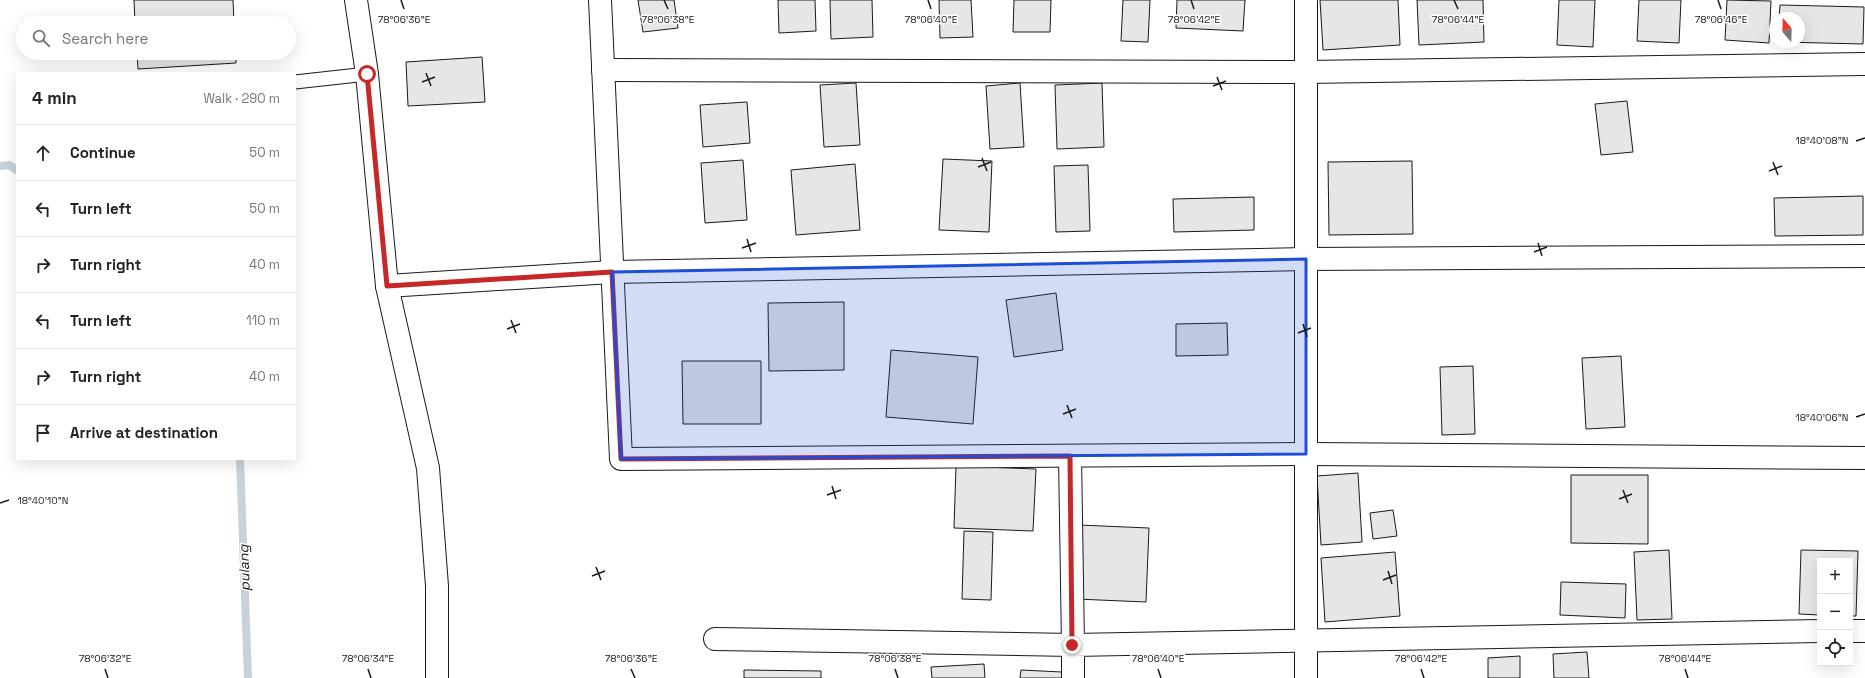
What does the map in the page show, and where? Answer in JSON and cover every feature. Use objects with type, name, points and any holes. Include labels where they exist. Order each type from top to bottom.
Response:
[{"type":"street","points":[[356,0],[367,74],[387,286],[428,468],[438,586],[437,678]]},
{"type":"street","points":[[600,0],[621,459],[1306,454],[1865,458]]},
{"type":"street","points":[[1306,0],[1306,678]]},
{"type":"street","points":[[603,70],[1306,72],[1865,64]]},
{"type":"street","points":[[387,286],[612,272],[1306,259],[1865,256]]},
{"type":"street","points":[[1070,456],[1073,678]]},
{"type":"street","points":[[715,639],[1072,645],[1817,631]]},
{"type":"street","points":[[1853,631],[1865,631]]},
{"type":"lane","points":[[296,82],[367,74]]},
{"type":"highlighted area","points":[[1306,259],[1306,454],[621,459],[612,272]]},
{"type":"building","points":[[134,0],[233,0],[234,16],[135,16]]},
{"type":"building","points":[[638,0],[674,0],[678,28],[643,32]]},
{"type":"building","points":[[778,0],[815,0],[816,31],[779,33]]},
{"type":"building","points":[[830,0],[872,0],[873,37],[831,39]]},
{"type":"building","points":[[939,0],[971,0],[973,37],[940,38]]},
{"type":"building","points":[[1014,0],[1051,0],[1050,32],[1013,32]]},
{"type":"building","points":[[1123,0],[1150,0],[1148,42],[1121,41]]},
{"type":"building","points":[[1177,0],[1245,0],[1243,31],[1176,28]]},
{"type":"building","points":[[1320,0],[1398,0],[1400,45],[1323,50]]},
{"type":"building","points":[[1417,0],[1483,0],[1484,42],[1419,45]]},
{"type":"building","points":[[1559,0],[1595,0],[1593,47],[1557,45]]},
{"type":"building","points":[[1639,0],[1681,0],[1679,43],[1637,41]]},
{"type":"building","points":[[1727,0],[1771,1],[1770,12],[1769,12],[1769,43],[1725,40]]},
{"type":"building","points":[[1780,5],[1864,7],[1863,44],[1805,43],[1805,12],[1779,12]]},
{"type":"building","points":[[482,57],[485,102],[408,106],[406,62]]},
{"type":"building","points":[[137,60],[236,60],[236,63],[138,69]]},
{"type":"building","points":[[856,83],[860,145],[824,147],[820,85]]},
{"type":"building","points":[[1020,83],[1024,147],[990,149],[986,86]]},
{"type":"building","points":[[1102,83],[1104,147],[1057,149],[1055,85]]},
{"type":"building","points":[[1627,101],[1633,152],[1601,155],[1595,104]]},
{"type":"building","points":[[747,102],[750,143],[703,147],[700,105]]},
{"type":"building","points":[[943,159],[992,161],[989,232],[939,230]]},
{"type":"building","points":[[743,160],[747,220],[705,223],[701,163]]},
{"type":"building","points":[[1412,161],[1413,234],[1329,235],[1328,162]]},
{"type":"building","points":[[855,164],[860,230],[796,235],[791,170]]},
{"type":"building","points":[[1088,165],[1090,231],[1056,232],[1054,166]]},
{"type":"building","points":[[1863,196],[1863,235],[1775,236],[1774,198]]},
{"type":"building","points":[[1254,197],[1254,230],[1174,232],[1173,199]]},
{"type":"building","points":[[1056,293],[1063,350],[1014,357],[1006,300]]},
{"type":"building","points":[[844,302],[844,370],[769,371],[768,303]]},
{"type":"building","points":[[1227,323],[1228,355],[1176,356],[1176,324]]},
{"type":"building","points":[[891,350],[978,357],[973,424],[886,417]]},
{"type":"building","points":[[1621,356],[1625,427],[1586,429],[1582,358]]},
{"type":"building","points":[[682,361],[761,361],[761,424],[683,424]]},
{"type":"building","points":[[1473,366],[1475,434],[1442,435],[1440,367]]},
{"type":"building","points":[[956,466],[1036,469],[1033,531],[954,528]]},
{"type":"building","points":[[1358,473],[1362,542],[1321,545],[1317,476]]},
{"type":"building","points":[[1571,475],[1648,475],[1648,544],[1571,543]]},
{"type":"building","points":[[1393,510],[1397,536],[1373,539],[1370,513]]},
{"type":"building","points":[[1079,525],[1149,528],[1146,602],[1076,599]]},
{"type":"building","points":[[964,531],[993,532],[991,600],[962,599]]},
{"type":"building","points":[[1669,550],[1672,619],[1637,620],[1634,552]]},
{"type":"building","points":[[1801,550],[1858,551],[1856,616],[1853,616],[1853,558],[1817,558],[1817,615],[1799,614]]},
{"type":"building","points":[[1395,552],[1400,616],[1325,622],[1321,558]]},
{"type":"building","points":[[1561,582],[1626,584],[1625,618],[1560,615]]},
{"type":"building","points":[[1587,652],[1589,678],[1554,678],[1553,654]]},
{"type":"building","points":[[1520,656],[1520,678],[1488,678],[1488,658]]},
{"type":"building","points":[[984,664],[985,678],[932,678],[931,667]]},
{"type":"building","points":[[744,670],[821,671],[821,678],[744,678]]},
{"type":"building","points":[[1021,670],[1062,672],[1062,678],[1020,678]]},
{"type":"waterway","name":"pulang","points":[[0,166],[9,165],[16,169]]},
{"type":"waterway","name":"pulang","points":[[240,460],[248,678]]},
{"type":"route","points":[[367,74],[387,286],[612,272],[621,459],[1070,456],[1072,645]]}]
